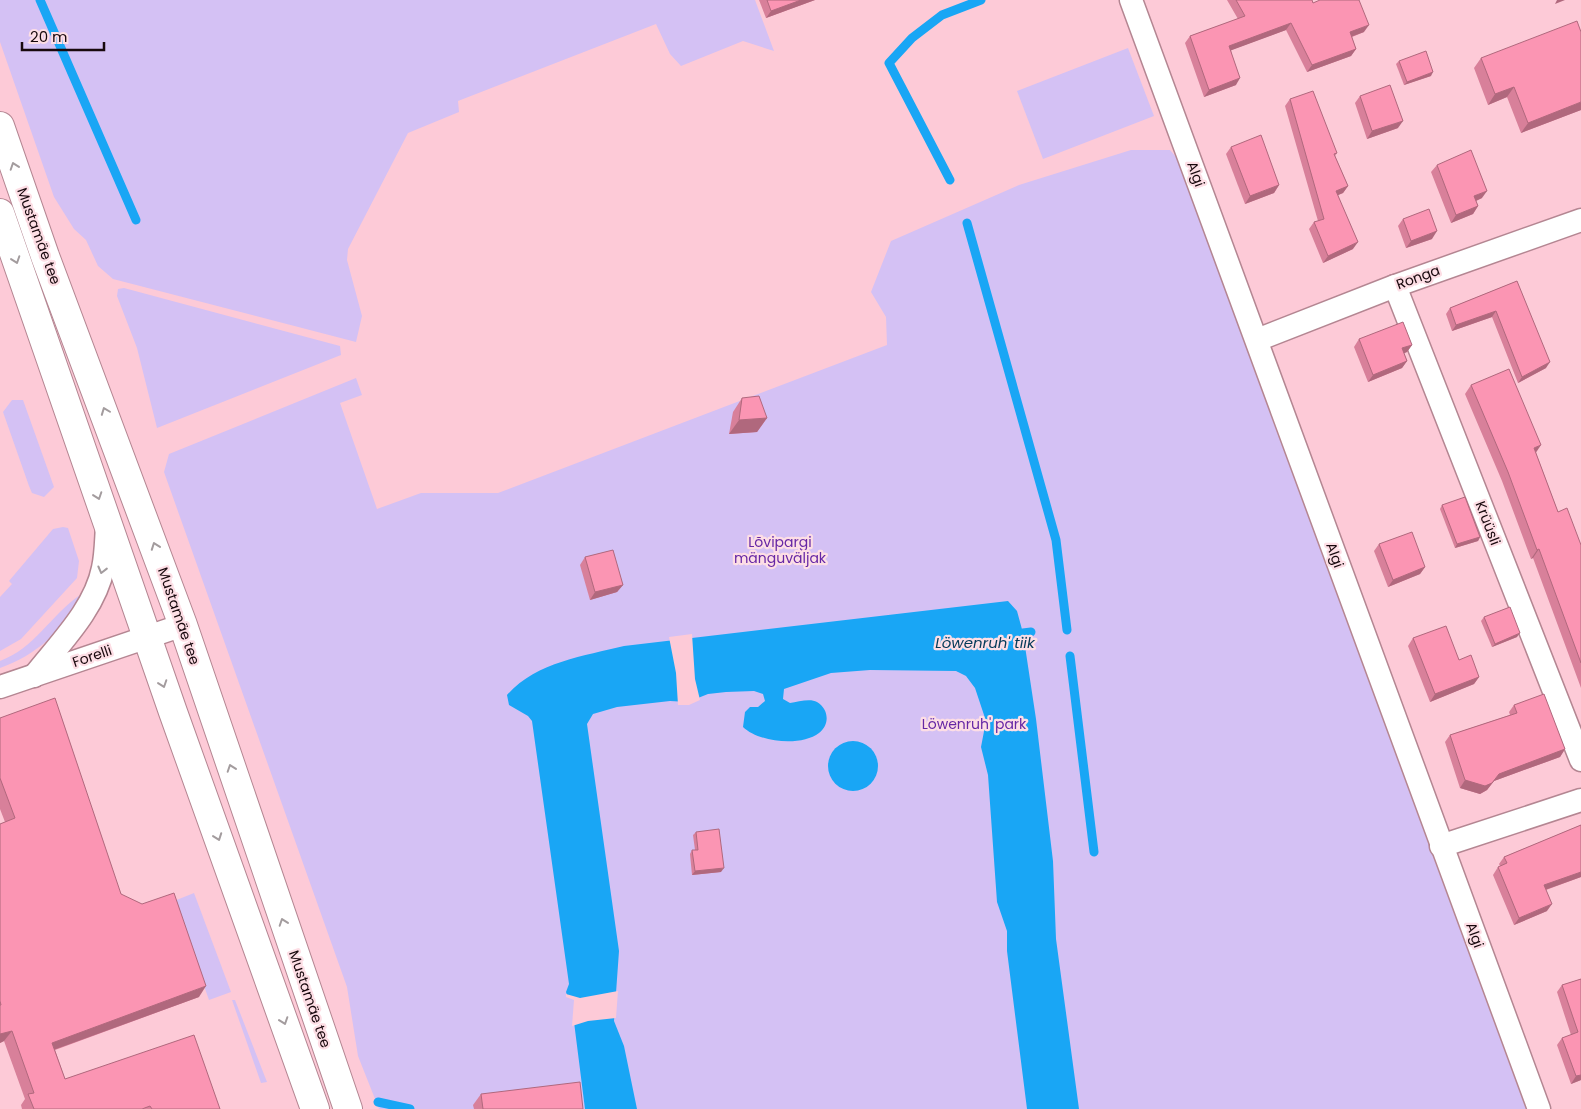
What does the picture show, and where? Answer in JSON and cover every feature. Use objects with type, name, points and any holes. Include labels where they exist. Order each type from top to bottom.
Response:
[{"type":"main road","name":"Mustamäe tee","points":[[0,126],[45,256],[122,456],[183,625],[348,1109]]},
{"type":"main road","name":"Mustamäe tee","points":[[0,213],[147,638],[315,1109]]},
{"type":"street","name":"Algi","points":[[1131,0],[1539,1109]]},
{"type":"street","name":"Ronga","points":[[1257,340],[1395,286],[1581,220]]},
{"type":"street","name":"Krüüsli","points":[[1395,286],[1581,760]]},
{"type":"street","points":[[34,676],[75,624],[92,596],[103,569],[107,521]]},
{"type":"street","name":"Forelli","points":[[0,687],[183,625]]},
{"type":"street","points":[[1441,846],[1581,800]]},
{"type":"green space","points":[[0,0],[755,0],[774,51],[743,41],[681,66],[670,54],[656,24],[458,101],[459,112],[408,133],[348,249],[347,260],[362,316],[356,342],[113,279],[98,266],[86,240],[74,229],[54,197],[0,42]]},
{"type":"green space","points":[[1128,48],[1154,116],[1043,159],[1017,91]]},
{"type":"green space","name":"Löwenruh' park","points":[[1131,150],[1170,150],[1181,163],[1252,364],[1526,1109],[379,1109],[358,1056],[347,987],[164,472],[169,454],[356,378],[362,395],[340,403],[377,509],[421,493],[498,493],[887,345],[886,317],[871,292],[891,241],[1019,185]]},
{"type":"green space","points":[[124,288],[340,346],[341,355],[157,428],[137,348],[117,296],[118,289]]},
{"type":"green space","points":[[12,400],[23,400],[54,487],[44,497],[32,493],[3,412]]},
{"type":"green space","points":[[68,528],[79,561],[77,578],[21,639],[0,651],[0,597],[12,584],[9,581],[53,529]]},
{"type":"green space","points":[[80,595],[74,608],[48,640],[13,663],[0,668],[0,661],[33,640],[69,603]]},
{"type":"green space","points":[[194,893],[231,992],[209,1000],[174,901]]},
{"type":"green space","points":[[232,1000],[235,1000],[267,1082],[261,1083]]},
{"type":"water","name":"Löwenruh' tiik","points":[[1008,601],[1017,611],[1023,633],[1036,719],[1053,861],[1056,939],[1079,1109],[1027,1109],[1007,951],[1007,931],[997,902],[988,775],[981,747],[986,721],[975,688],[966,676],[956,671],[870,670],[831,673],[784,689],[783,699],[790,703],[807,700],[814,701],[821,705],[826,713],[827,717],[823,730],[802,740],[780,741],[769,739],[750,732],[743,727],[745,712],[750,707],[758,707],[765,701],[763,694],[754,691],[708,694],[688,702],[670,701],[617,707],[593,714],[587,724],[619,951],[614,1021],[624,1046],[637,1109],[585,1109],[574,1022],[577,998],[567,995],[566,992],[569,984],[532,721],[528,716],[509,705],[507,695],[532,675],[546,668],[577,657],[624,646]]},
{"type":"water","points":[[848,741],[858,741],[871,748],[878,761],[878,771],[871,784],[858,791],[848,791],[839,787],[832,780],[828,771],[828,761],[832,752],[839,745]]},
{"type":"pier","points":[[692,634],[695,679],[700,700],[689,705],[678,705],[676,673],[669,637]]},
{"type":"pier","points":[[618,991],[616,1018],[588,1021],[572,1026],[574,1000],[566,997],[566,994],[580,998]]},
{"type":"building","points":[[767,0],[801,0],[771,11]]},
{"type":"building","points":[[1236,0],[1312,0],[1313,3],[1320,0],[1359,0],[1369,25],[1350,32],[1356,49],[1312,65],[1291,23],[1229,46],[1240,78],[1209,90],[1190,36],[1245,16]]},
{"type":"building","points":[[1577,21],[1581,32],[1581,102],[1528,123],[1514,87],[1495,94],[1481,58]]},
{"type":"building","points":[[1426,51],[1433,72],[1407,82],[1399,61]]},
{"type":"building","points":[[1390,85],[1403,121],[1372,131],[1360,96]]},
{"type":"building","points":[[1313,91],[1337,153],[1334,154],[1348,186],[1336,191],[1358,242],[1328,256],[1314,222],[1324,219],[1290,99]]},
{"type":"building","points":[[1261,135],[1279,185],[1250,196],[1231,147]]},
{"type":"building","points":[[1471,150],[1487,191],[1474,196],[1478,206],[1456,215],[1437,165]]},
{"type":"building","points":[[1429,209],[1437,231],[1411,241],[1403,219]]},
{"type":"building","points":[[1517,281],[1550,362],[1522,377],[1496,311],[1456,325],[1450,308]]},
{"type":"building","points":[[1403,322],[1412,345],[1402,348],[1407,361],[1373,375],[1359,339]]},
{"type":"building","points":[[1509,369],[1541,445],[1534,448],[1558,512],[1567,508],[1581,545],[1581,663],[1539,549],[1537,550],[1508,472],[1471,385]]},
{"type":"building","points":[[759,396],[767,418],[739,420],[742,398]]},
{"type":"building","points":[[1465,497],[1480,537],[1457,544],[1442,505]]},
{"type":"building","points":[[1412,532],[1425,567],[1393,580],[1379,544]]},
{"type":"building","points":[[613,550],[623,585],[595,592],[585,557]]},
{"type":"building","points":[[1510,607],[1520,633],[1495,644],[1484,617]]},
{"type":"building","points":[[1446,626],[1459,660],[1471,655],[1479,677],[1435,694],[1413,638]]},
{"type":"building","points":[[1544,694],[1565,749],[1499,774],[1492,783],[1485,786],[1465,780],[1450,735],[1517,713],[1514,705]]},
{"type":"building","points":[[55,698],[121,894],[142,904],[174,893],[206,986],[52,1043],[65,1079],[194,1035],[220,1109],[152,1109],[150,1106],[142,1109],[34,1109],[28,1094],[34,1093],[12,1031],[0,1034],[0,824],[15,818],[0,778],[0,718]]},
{"type":"building","points":[[1581,825],[1581,872],[1544,885],[1552,904],[1519,918],[1498,867],[1507,863],[1504,857]]},
{"type":"building","points":[[719,829],[724,868],[695,871],[692,850],[698,850],[696,832]]},
{"type":"building","points":[[1581,979],[1581,1075],[1576,1076],[1562,1038],[1578,1032],[1562,985]]},
{"type":"building","points":[[580,1082],[583,1109],[483,1109],[481,1094]]},
{"type":"waterway","points":[[40,0],[136,220]]},
{"type":"waterway","points":[[950,180],[889,63],[912,38],[942,15],[981,0]]},
{"type":"waterway","points":[[967,223],[1056,540],[1067,630]]},
{"type":"waterway","points":[[1023,633],[1031,632]]},
{"type":"waterway","points":[[1070,656],[1094,852]]},
{"type":"waterway","points":[[378,1102],[410,1109]]},
{"type":"park label","name":"Lõvipargi mänguväljak","points":[[780,550]]}]
